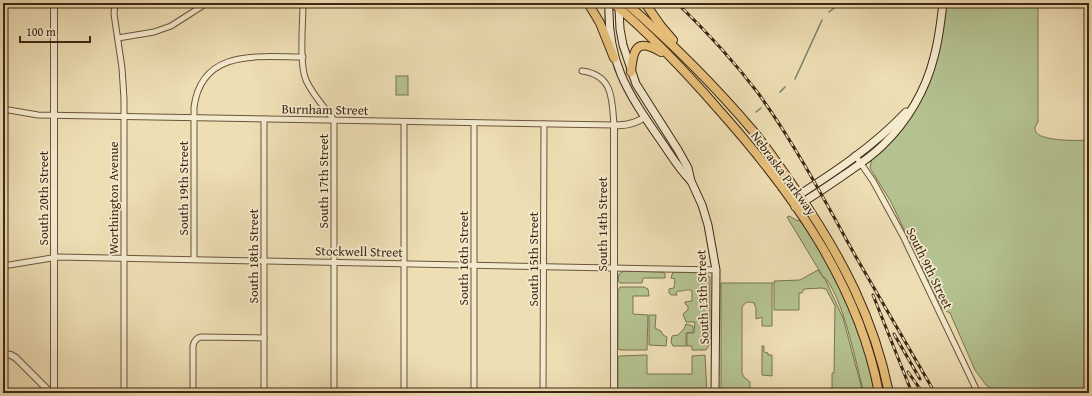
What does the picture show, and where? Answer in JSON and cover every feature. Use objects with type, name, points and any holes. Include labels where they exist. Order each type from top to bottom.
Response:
[{"type":"main road","points":[[588,3],[600,23],[614,58]]},
{"type":"main road","name":"South 13th Street","points":[[609,3],[610,36],[614,58],[624,82],[645,117],[683,173],[691,181]]},
{"type":"main road","name":"Nebraska Parkway","points":[[626,3],[700,72],[754,133],[802,198],[835,251],[859,298],[874,337],[889,393]]},
{"type":"main road","points":[[645,3],[661,26],[700,72]]},
{"type":"main road","points":[[793,203],[861,163],[873,154],[902,124],[925,84],[934,58],[943,3]]},
{"type":"main road","name":"South 13th Street","points":[[617,5],[620,29],[631,72],[643,96],[654,111],[688,168],[691,181],[702,205],[708,225],[716,270],[715,393]]},
{"type":"main road","name":"Nebraska Parkway","points":[[617,5],[699,87],[750,144],[793,203],[823,248],[846,290],[863,332],[875,372],[879,393]]},
{"type":"main road","points":[[631,72],[634,52],[640,47],[651,47],[671,59]]},
{"type":"main road","points":[[802,198],[887,131],[917,98]]},
{"type":"street","name":"South 20th Street","points":[[54,3],[54,393]]},
{"type":"street","name":"Worthington Avenue","points":[[114,3],[114,14],[123,81],[124,116],[124,393]]},
{"type":"street","points":[[118,38],[154,32],[171,26],[207,3]]},
{"type":"street","name":"South 17th Street","points":[[303,3],[304,72],[307,82],[334,120],[334,393]]},
{"type":"street","name":"South 19th Street","points":[[194,259],[194,118],[195,103],[201,86],[210,74],[223,64],[241,57],[303,57]]},
{"type":"street","name":"South 14th Street","points":[[582,71],[601,78],[609,88],[612,100],[614,125],[614,393]]},
{"type":"street","name":"Burnham Street","points":[[3,109],[28,114],[54,115],[614,125],[629,125],[638,122],[645,117]]},
{"type":"street","name":"South 18th Street","points":[[264,119],[264,393]]},
{"type":"street","points":[[404,122],[404,393]]},
{"type":"street","name":"South 16th Street","points":[[474,123],[474,393]]},
{"type":"street","name":"South 15th Street","points":[[543,393],[544,124]]},
{"type":"street","name":"South 9th Street","points":[[856,155],[877,188],[903,236],[978,393]]},
{"type":"street","name":"Stockwell Street","points":[[3,266],[54,257],[716,270]]},
{"type":"street","points":[[193,393],[194,344],[196,340],[201,337],[264,338]]},
{"type":"street","points":[[3,354],[11,355],[16,358],[51,393]]},
{"type":"green space","points":[[946,3],[1038,3],[1038,122],[1035,127],[1035,131],[1046,138],[1089,140],[1089,393],[992,389],[986,385],[975,370],[950,313],[942,309],[891,202],[870,168],[872,158],[927,86]]},
{"type":"green space","points":[[396,76],[408,76],[408,95],[396,95]]},
{"type":"green space","points":[[789,216],[798,221],[799,220],[810,233],[837,280],[863,342],[875,390],[874,393],[864,393],[848,330],[836,297],[830,284],[822,275],[787,217]]},
{"type":"green space","points":[[818,270],[826,281],[843,318],[863,393],[832,392],[832,373],[834,373],[835,306],[826,289],[804,289],[802,293],[799,293],[799,310],[774,310],[774,281],[800,280]]},
{"type":"green space","points":[[624,271],[661,272],[665,273],[665,278],[643,278],[642,283],[620,283],[618,281],[619,274]]},
{"type":"green space","points":[[673,272],[705,273],[710,277],[710,344],[706,350],[692,350],[692,346],[687,346],[687,333],[694,333],[695,322],[686,322],[683,314],[688,310],[688,306],[685,302],[692,301],[692,291],[678,291],[676,293],[677,295],[671,295],[669,293],[669,289],[674,288],[675,279],[671,278]]},
{"type":"green space","points":[[721,283],[773,283],[772,326],[762,326],[762,317],[756,319],[756,308],[754,303],[747,302],[742,307],[742,373],[750,382],[750,393],[723,393],[721,391]]},
{"type":"green space","points":[[620,287],[644,287],[648,289],[649,296],[633,296],[633,314],[648,315],[647,350],[618,349],[618,291]]},
{"type":"green space","points":[[649,315],[656,315],[655,328],[667,337],[666,346],[649,345]]},
{"type":"green space","points":[[686,324],[693,326],[693,332],[686,333],[686,346],[673,346],[671,342],[672,336],[678,335],[684,329]]},
{"type":"green space","points":[[762,346],[764,346],[764,352],[768,353],[768,355],[772,355],[772,376],[762,375]]},
{"type":"green space","points":[[647,355],[647,374],[692,374],[692,356],[705,355],[707,393],[618,393],[618,357]]},
{"type":"waterway","points":[[829,12],[841,3]]},
{"type":"waterway","points":[[795,79],[822,20]]},
{"type":"waterway","points":[[780,92],[785,87]]},
{"type":"waterway","points":[[756,112],[761,108]]},
{"type":"railway","points":[[677,3],[729,57],[772,112],[809,173],[935,393]]},
{"type":"railway","points":[[873,295],[912,393]]},
{"type":"railway","points":[[894,334],[920,379]]},
{"type":"railway","points":[[908,372],[923,393]]}]
